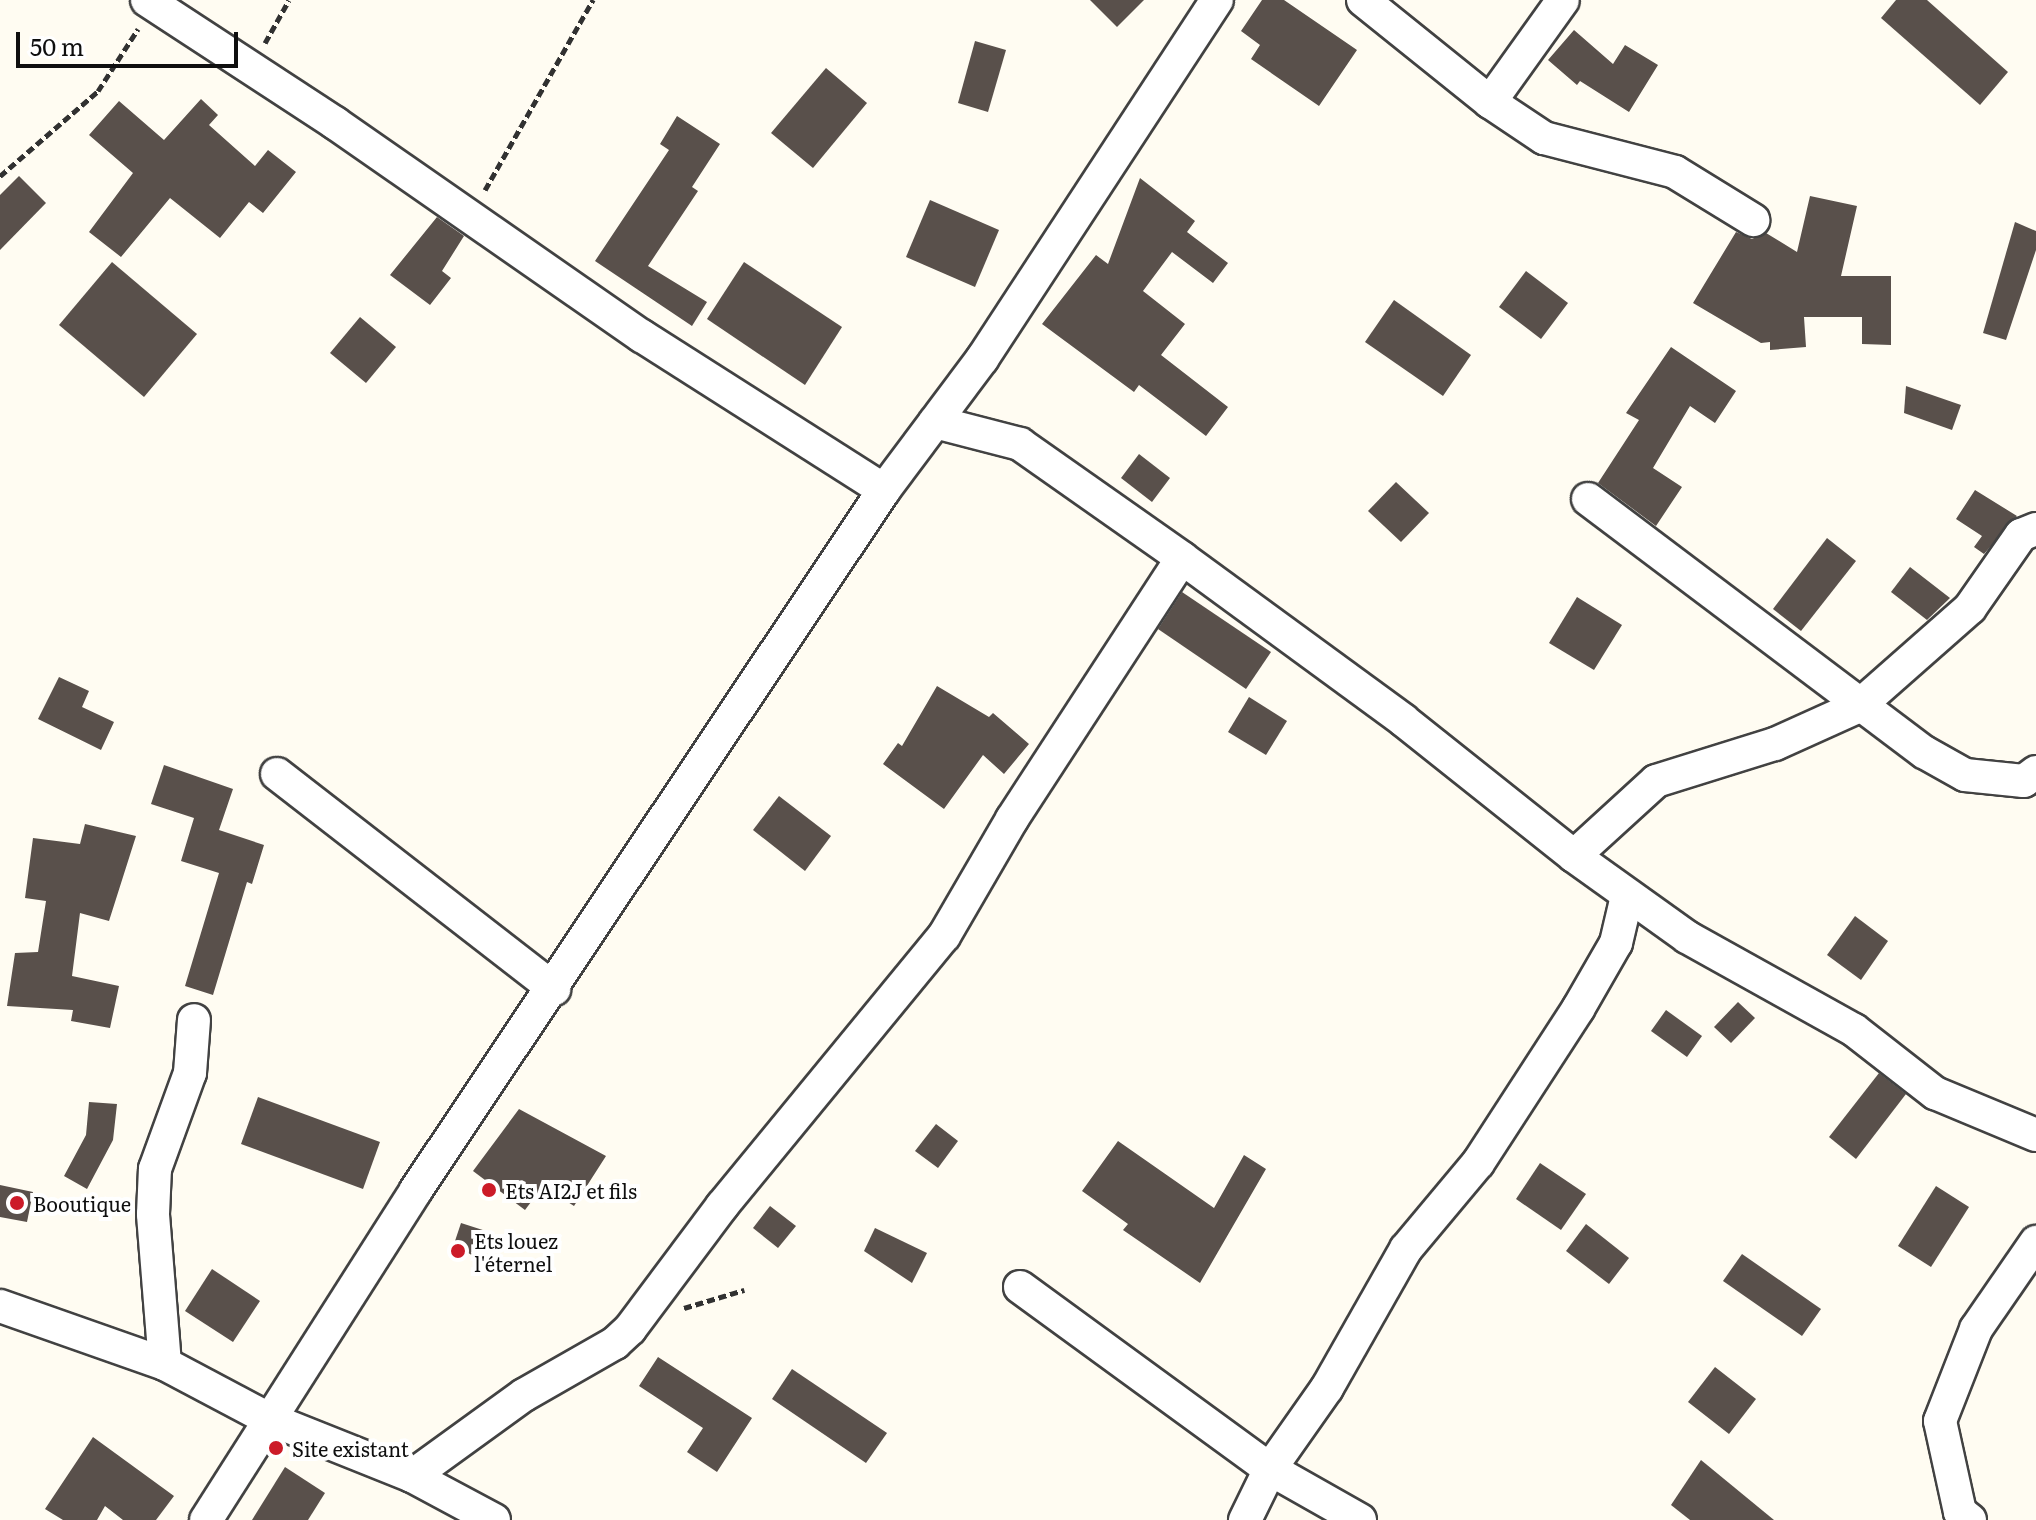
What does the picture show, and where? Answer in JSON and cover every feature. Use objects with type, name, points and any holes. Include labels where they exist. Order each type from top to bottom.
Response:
[{"type":"street","points":[[206,1520],[267,1418],[884,490],[935,422],[1217,0]]},
{"type":"street","points":[[1363,0],[1490,102],[1544,138],[1675,172],[1753,220]]},
{"type":"street","points":[[1490,102],[1563,0]]},
{"type":"street","points":[[152,3],[472,216],[642,336],[884,490]]},
{"type":"street","points":[[935,422],[1020,444],[1391,711],[1574,856],[1687,937],[1854,1030],[1935,1093],[2036,1135]]},
{"type":"street","points":[[1588,499],[1859,706],[1965,775],[2024,781],[2036,772]]},
{"type":"street","points":[[1574,856],[1656,781],[1775,744],[1859,706],[1970,608],[2021,535],[2036,529]]},
{"type":"street","points":[[412,1476],[524,1395],[615,1343],[630,1329],[722,1206],[944,936],[1012,819],[1182,558]]},
{"type":"street","points":[[277,774],[554,989]]},
{"type":"street","points":[[1245,1520],[1270,1469],[1327,1388],[1406,1249],[1478,1163],[1578,1009],[1616,943],[1627,896]]},
{"type":"street","points":[[165,1364],[153,1214],[155,1169],[190,1073],[194,1020]]},
{"type":"street","points":[[1970,1520],[1960,1512],[1940,1421],[1976,1329],[2036,1242]]},
{"type":"street","points":[[1020,1287],[1270,1469],[1360,1520]]},
{"type":"street","points":[[3,1314],[165,1364],[267,1418],[412,1476],[494,1520]]},
{"type":"path","points":[[250,68],[289,0]]},
{"type":"path","points":[[472,216],[593,0]]},
{"type":"path","points":[[0,176],[98,91],[152,3]]},
{"type":"building","points":[[1090,0],[1144,0],[1117,27]]},
{"type":"building","points":[[1262,0],[1284,0],[1357,50],[1319,106],[1251,59],[1260,45],[1241,31]]},
{"type":"building","points":[[1896,0],[1927,0],[2008,72],[1980,105],[1881,18]]},
{"type":"building","points":[[1574,30],[1613,64],[1625,45],[1658,65],[1629,112],[1580,81],[1577,85],[1548,60]]},
{"type":"building","points":[[975,41],[1006,50],[988,112],[958,103]]},
{"type":"building","points":[[826,68],[867,103],[813,168],[771,133]]},
{"type":"building","points":[[201,99],[218,115],[209,125],[255,166],[268,150],[296,172],[263,213],[249,202],[220,238],[170,198],[121,257],[89,232],[133,173],[89,135],[119,101],[164,140]]},
{"type":"building","points":[[677,116],[720,144],[692,187],[698,191],[648,266],[707,302],[692,326],[595,261],[669,150],[660,144]]},
{"type":"building","points":[[19,176],[46,203],[0,250],[0,195]]},
{"type":"building","points":[[1140,178],[1195,221],[1187,232],[1228,263],[1213,283],[1172,252],[1143,291],[1185,324],[1161,355],[1228,407],[1206,436],[1139,385],[1134,392],[1042,324],[1096,255],[1108,264]]},
{"type":"building","points":[[1810,196],[1857,206],[1841,276],[1891,276],[1891,345],[1862,344],[1862,317],[1804,317],[1806,347],[1770,350],[1770,342],[1761,343],[1693,303],[1736,232],[1752,239],[1766,233],[1797,252]]},
{"type":"building","points":[[930,200],[999,230],[975,287],[906,257]]},
{"type":"building","points":[[437,217],[464,236],[442,271],[451,278],[430,305],[390,275]]},
{"type":"building","points":[[2015,222],[2036,231],[2036,250],[2006,340],[1983,333]]},
{"type":"building","points":[[112,262],[197,334],[144,397],[59,325]]},
{"type":"building","points":[[744,262],[842,327],[805,385],[707,319]]},
{"type":"building","points":[[1526,271],[1568,303],[1541,339],[1499,307]]},
{"type":"building","points":[[1394,300],[1471,355],[1443,396],[1365,342]]},
{"type":"building","points":[[360,317],[396,347],[366,383],[330,353]]},
{"type":"building","points":[[1671,347],[1736,391],[1715,423],[1690,406],[1653,468],[1682,487],[1656,526],[1598,483],[1639,420],[1626,413]]},
{"type":"building","points":[[1906,386],[1961,405],[1952,430],[1904,413]]},
{"type":"building","points":[[1139,454],[1170,478],[1152,502],[1121,478]]},
{"type":"building","points":[[1396,482],[1429,513],[1401,542],[1368,511]]},
{"type":"building","points":[[1975,490],[2017,516],[1984,554],[1974,547],[1982,536],[1956,519]]},
{"type":"building","points":[[1827,538],[1856,561],[1801,631],[1773,609]]},
{"type":"building","points":[[1910,567],[1950,598],[1927,620],[1891,592]]},
{"type":"building","points":[[1182,592],[1271,652],[1246,689],[1158,629]]},
{"type":"building","points":[[1577,597],[1622,625],[1594,670],[1549,643]]},
{"type":"building","points":[[59,677],[89,691],[82,707],[114,722],[101,750],[38,719]]},
{"type":"building","points":[[937,686],[989,717],[993,713],[1029,744],[1004,774],[983,755],[944,809],[883,764],[898,743],[902,746]]},
{"type":"building","points":[[1249,697],[1287,721],[1266,755],[1228,732]]},
{"type":"building","points":[[164,765],[233,789],[219,830],[264,845],[252,884],[247,882],[213,995],[185,986],[219,873],[181,861],[194,818],[151,804]]},
{"type":"building","points":[[779,796],[831,836],[805,871],[753,830]]},
{"type":"building","points":[[85,824],[136,836],[109,921],[80,913],[72,976],[119,986],[110,1028],[71,1021],[73,1010],[7,1006],[15,953],[38,952],[46,901],[25,898],[33,838],[80,844]]},
{"type":"building","points":[[1855,916],[1888,941],[1861,980],[1827,955]]},
{"type":"building","points":[[1738,1002],[1755,1018],[1731,1043],[1714,1027]]},
{"type":"building","points":[[1666,1010],[1702,1036],[1687,1057],[1651,1031]]},
{"type":"building","points":[[1879,1073],[1906,1094],[1856,1159],[1829,1137]]},
{"type":"building","points":[[258,1097],[380,1142],[363,1189],[241,1144]]},
{"type":"building","points":[[89,1102],[117,1104],[113,1140],[87,1189],[64,1176],[86,1135]]},
{"type":"building","points":[[519,1109],[606,1156],[574,1206],[543,1186],[525,1210],[473,1171]]},
{"type":"building","points":[[936,1124],[958,1141],[938,1168],[915,1151]]},
{"type":"building","points":[[1118,1141],[1214,1208],[1244,1155],[1266,1169],[1200,1283],[1123,1230],[1128,1224],[1082,1191]]},
{"type":"building","points":[[1540,1163],[1586,1194],[1561,1230],[1516,1199]]},
{"type":"building","points":[[0,1185],[33,1192],[27,1222],[0,1217]]},
{"type":"building","points":[[1936,1186],[1969,1207],[1931,1267],[1898,1246]]},
{"type":"building","points":[[770,1206],[796,1226],[778,1248],[753,1228]]},
{"type":"building","points":[[461,1223],[489,1232],[481,1261],[454,1244]]},
{"type":"building","points":[[1586,1224],[1629,1258],[1609,1284],[1566,1251]]},
{"type":"building","points":[[875,1228],[927,1253],[912,1283],[864,1251]]},
{"type":"building","points":[[1742,1254],[1821,1309],[1802,1336],[1723,1281]]},
{"type":"building","points":[[212,1269],[260,1301],[233,1342],[185,1311]]},
{"type":"building","points":[[658,1357],[752,1418],[717,1472],[687,1452],[703,1428],[639,1386]]},
{"type":"building","points":[[1715,1367],[1756,1399],[1729,1434],[1688,1402]]},
{"type":"building","points":[[792,1369],[887,1433],[866,1463],[772,1399]]},
{"type":"building","points":[[93,1437],[174,1496],[156,1520],[123,1520],[105,1506],[97,1520],[63,1520],[45,1509]]},
{"type":"building","points":[[1701,1460],[1774,1520],[1690,1520],[1671,1505]]},
{"type":"building","points":[[285,1467],[325,1493],[308,1520],[252,1520]]},
{"type":"place","name":"Ets AI2J et fils","points":[[489,1190]]},
{"type":"place","name":"Booutique","points":[[17,1203]]},
{"type":"place","name":"Ets louez l'éternel","points":[[458,1251]]},
{"type":"place","name":"Site existant","points":[[276,1448]]}]
